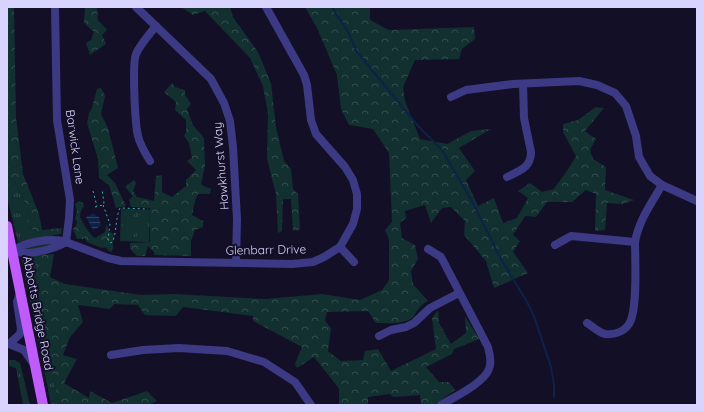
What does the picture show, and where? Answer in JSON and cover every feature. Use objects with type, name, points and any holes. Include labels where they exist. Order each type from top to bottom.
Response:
[{"type":"main road","name":"Abbotts Bridge Road","points":[[7,226],[10,252],[21,292],[43,405]]},
{"type":"street","name":"Barwick Lane","points":[[55,7],[57,120],[70,200],[66,242]]},
{"type":"street","name":"Hawkhurst Way","points":[[136,7],[211,79],[228,112],[232,132],[237,219],[236,263]]},
{"type":"street","name":"Glenbarr Drive","points":[[66,242],[108,258],[121,261],[292,264],[313,262],[340,247],[353,224],[357,209],[357,194],[353,180],[345,167],[316,134],[311,120],[307,85],[304,75],[266,7]]},
{"type":"street","points":[[150,161],[143,150],[138,137],[135,114],[135,71],[136,55],[141,45],[156,26]]},
{"type":"street","points":[[451,97],[466,90],[492,86],[579,81],[596,85],[615,93],[626,106],[632,123],[639,157],[650,176],[662,185],[697,201]]},
{"type":"street","points":[[507,177],[526,167],[531,158],[524,118],[523,84]]},
{"type":"street","points":[[587,323],[604,334],[617,334],[626,328],[630,323],[634,312],[635,242],[637,231],[644,215],[662,185]]},
{"type":"street","points":[[555,245],[571,236],[635,242]]},
{"type":"street","points":[[10,252],[28,253],[60,246],[66,242]]},
{"type":"street","points":[[340,247],[354,262]]},
{"type":"street","points":[[428,249],[441,257],[488,347],[490,358],[489,370],[483,378],[470,388],[441,405]]},
{"type":"street","points":[[21,292],[17,302],[21,329],[20,334],[8,344],[24,350],[35,366]]},
{"type":"street","points":[[379,336],[391,330],[414,324],[430,308],[459,293]]},
{"type":"street","points":[[112,355],[143,350],[179,348],[226,351],[264,362],[295,382],[311,405]]},
{"type":"street","points":[[38,405],[40,389]]},
{"type":"path","points":[[102,189],[105,201],[103,205],[110,224],[108,239],[111,243],[114,240],[116,215],[120,208],[148,209]]},
{"type":"path","points":[[93,191],[97,206]]},
{"type":"path","points":[[95,207],[103,205]]},
{"type":"green space","points":[[7,7],[14,7],[16,117],[23,174],[39,214],[42,230],[62,228],[61,234],[39,238],[30,227],[28,229],[24,225],[28,220],[24,211],[29,211],[14,180],[7,176]]},
{"type":"green space","points":[[85,7],[97,7],[98,20],[107,30],[102,35],[106,44],[90,55],[86,43],[91,40],[94,32],[84,23]]},
{"type":"green space","points":[[181,7],[230,7],[233,17],[258,52],[271,83],[276,127],[284,161],[291,169],[293,189],[298,194],[300,230],[293,231],[291,199],[283,199],[282,231],[278,233],[276,194],[267,159],[268,114],[263,86],[250,58],[205,11],[193,15]]},
{"type":"green space","points":[[305,7],[370,7],[370,20],[389,30],[474,27],[475,39],[462,49],[459,59],[415,60],[403,87],[405,101],[420,139],[447,144],[471,131],[491,129],[459,148],[475,171],[466,180],[478,206],[494,198],[503,223],[517,218],[528,198],[518,191],[530,183],[542,192],[554,189],[576,156],[563,132],[563,124],[578,120],[596,107],[604,108],[585,131],[596,139],[590,150],[593,159],[606,167],[605,190],[634,200],[623,204],[607,203],[605,230],[595,231],[596,194],[586,190],[572,202],[547,202],[536,217],[525,216],[513,235],[520,241],[513,252],[528,273],[494,288],[486,261],[464,235],[465,221],[451,207],[442,208],[431,223],[425,205],[405,211],[406,218],[400,223],[402,238],[415,245],[418,259],[411,271],[413,284],[428,301],[421,306],[410,320],[396,323],[376,323],[368,311],[327,312],[325,321],[331,328],[328,351],[341,361],[363,360],[365,351],[378,349],[391,371],[436,349],[432,318],[438,310],[439,323],[451,344],[466,333],[465,316],[479,339],[454,349],[452,354],[426,367],[439,382],[449,382],[455,390],[434,405],[421,405],[420,395],[393,397],[390,394],[368,397],[368,405],[339,404],[339,389],[314,357],[297,368],[295,364],[302,347],[253,321],[253,316],[183,307],[176,316],[145,315],[138,305],[114,304],[110,309],[78,305],[83,322],[70,337],[63,355],[77,359],[64,383],[89,398],[90,391],[112,403],[147,391],[157,401],[148,405],[59,405],[36,295],[40,290],[33,265],[33,255],[54,254],[50,277],[65,284],[141,295],[174,294],[265,299],[322,294],[360,300],[382,290],[389,280],[389,239],[385,230],[392,222],[389,153],[373,129],[349,125],[341,109],[337,75],[317,28]]},
{"type":"green space","points":[[172,83],[175,87],[185,90],[185,95],[191,104],[187,109],[193,125],[204,138],[205,166],[201,185],[211,189],[210,194],[198,194],[195,201],[192,215],[203,221],[203,227],[195,230],[191,241],[191,256],[154,255],[154,252],[148,246],[145,256],[137,256],[130,249],[130,243],[150,242],[150,208],[131,207],[129,200],[133,196],[125,187],[134,180],[136,183],[133,191],[137,197],[154,201],[156,176],[162,175],[162,192],[172,197],[186,186],[186,180],[196,170],[187,161],[192,158],[189,143],[184,136],[186,132],[186,120],[175,110],[176,102],[164,92]]},
{"type":"green space","points":[[101,88],[105,96],[101,114],[108,128],[118,168],[107,175],[115,183],[126,206],[116,208],[109,185],[99,178],[98,159],[87,123],[97,89]]},
{"type":"green space","points":[[7,176],[14,180],[29,211],[25,211],[29,220],[28,229],[30,227],[36,233],[60,241],[34,255],[33,265],[40,290],[36,295],[59,405],[51,405],[18,242],[7,197]]},
{"type":"green space","points":[[79,201],[83,203],[84,206],[80,216],[86,228],[95,238],[105,232],[106,225],[108,226],[108,231],[114,234],[112,252],[105,247],[102,248],[87,242],[84,237],[83,239],[77,239],[73,229],[77,222],[75,219],[77,211],[75,204]]},
{"type":"green space","points":[[121,209],[150,210],[149,242],[120,241]]},
{"type":"green space","points":[[123,215],[133,215],[132,236],[122,236]]},
{"type":"green space","points":[[138,215],[148,215],[147,237],[137,237]]},
{"type":"green space","points":[[9,360],[15,360],[20,363],[30,405],[23,405],[16,368],[9,366]]},
{"type":"water","points":[[94,213],[99,217],[101,226],[93,230],[86,217]]},
{"type":"waterway","points":[[332,7],[348,32],[357,52],[419,127],[442,150],[474,205],[502,261],[534,316],[551,367],[554,397]]}]
